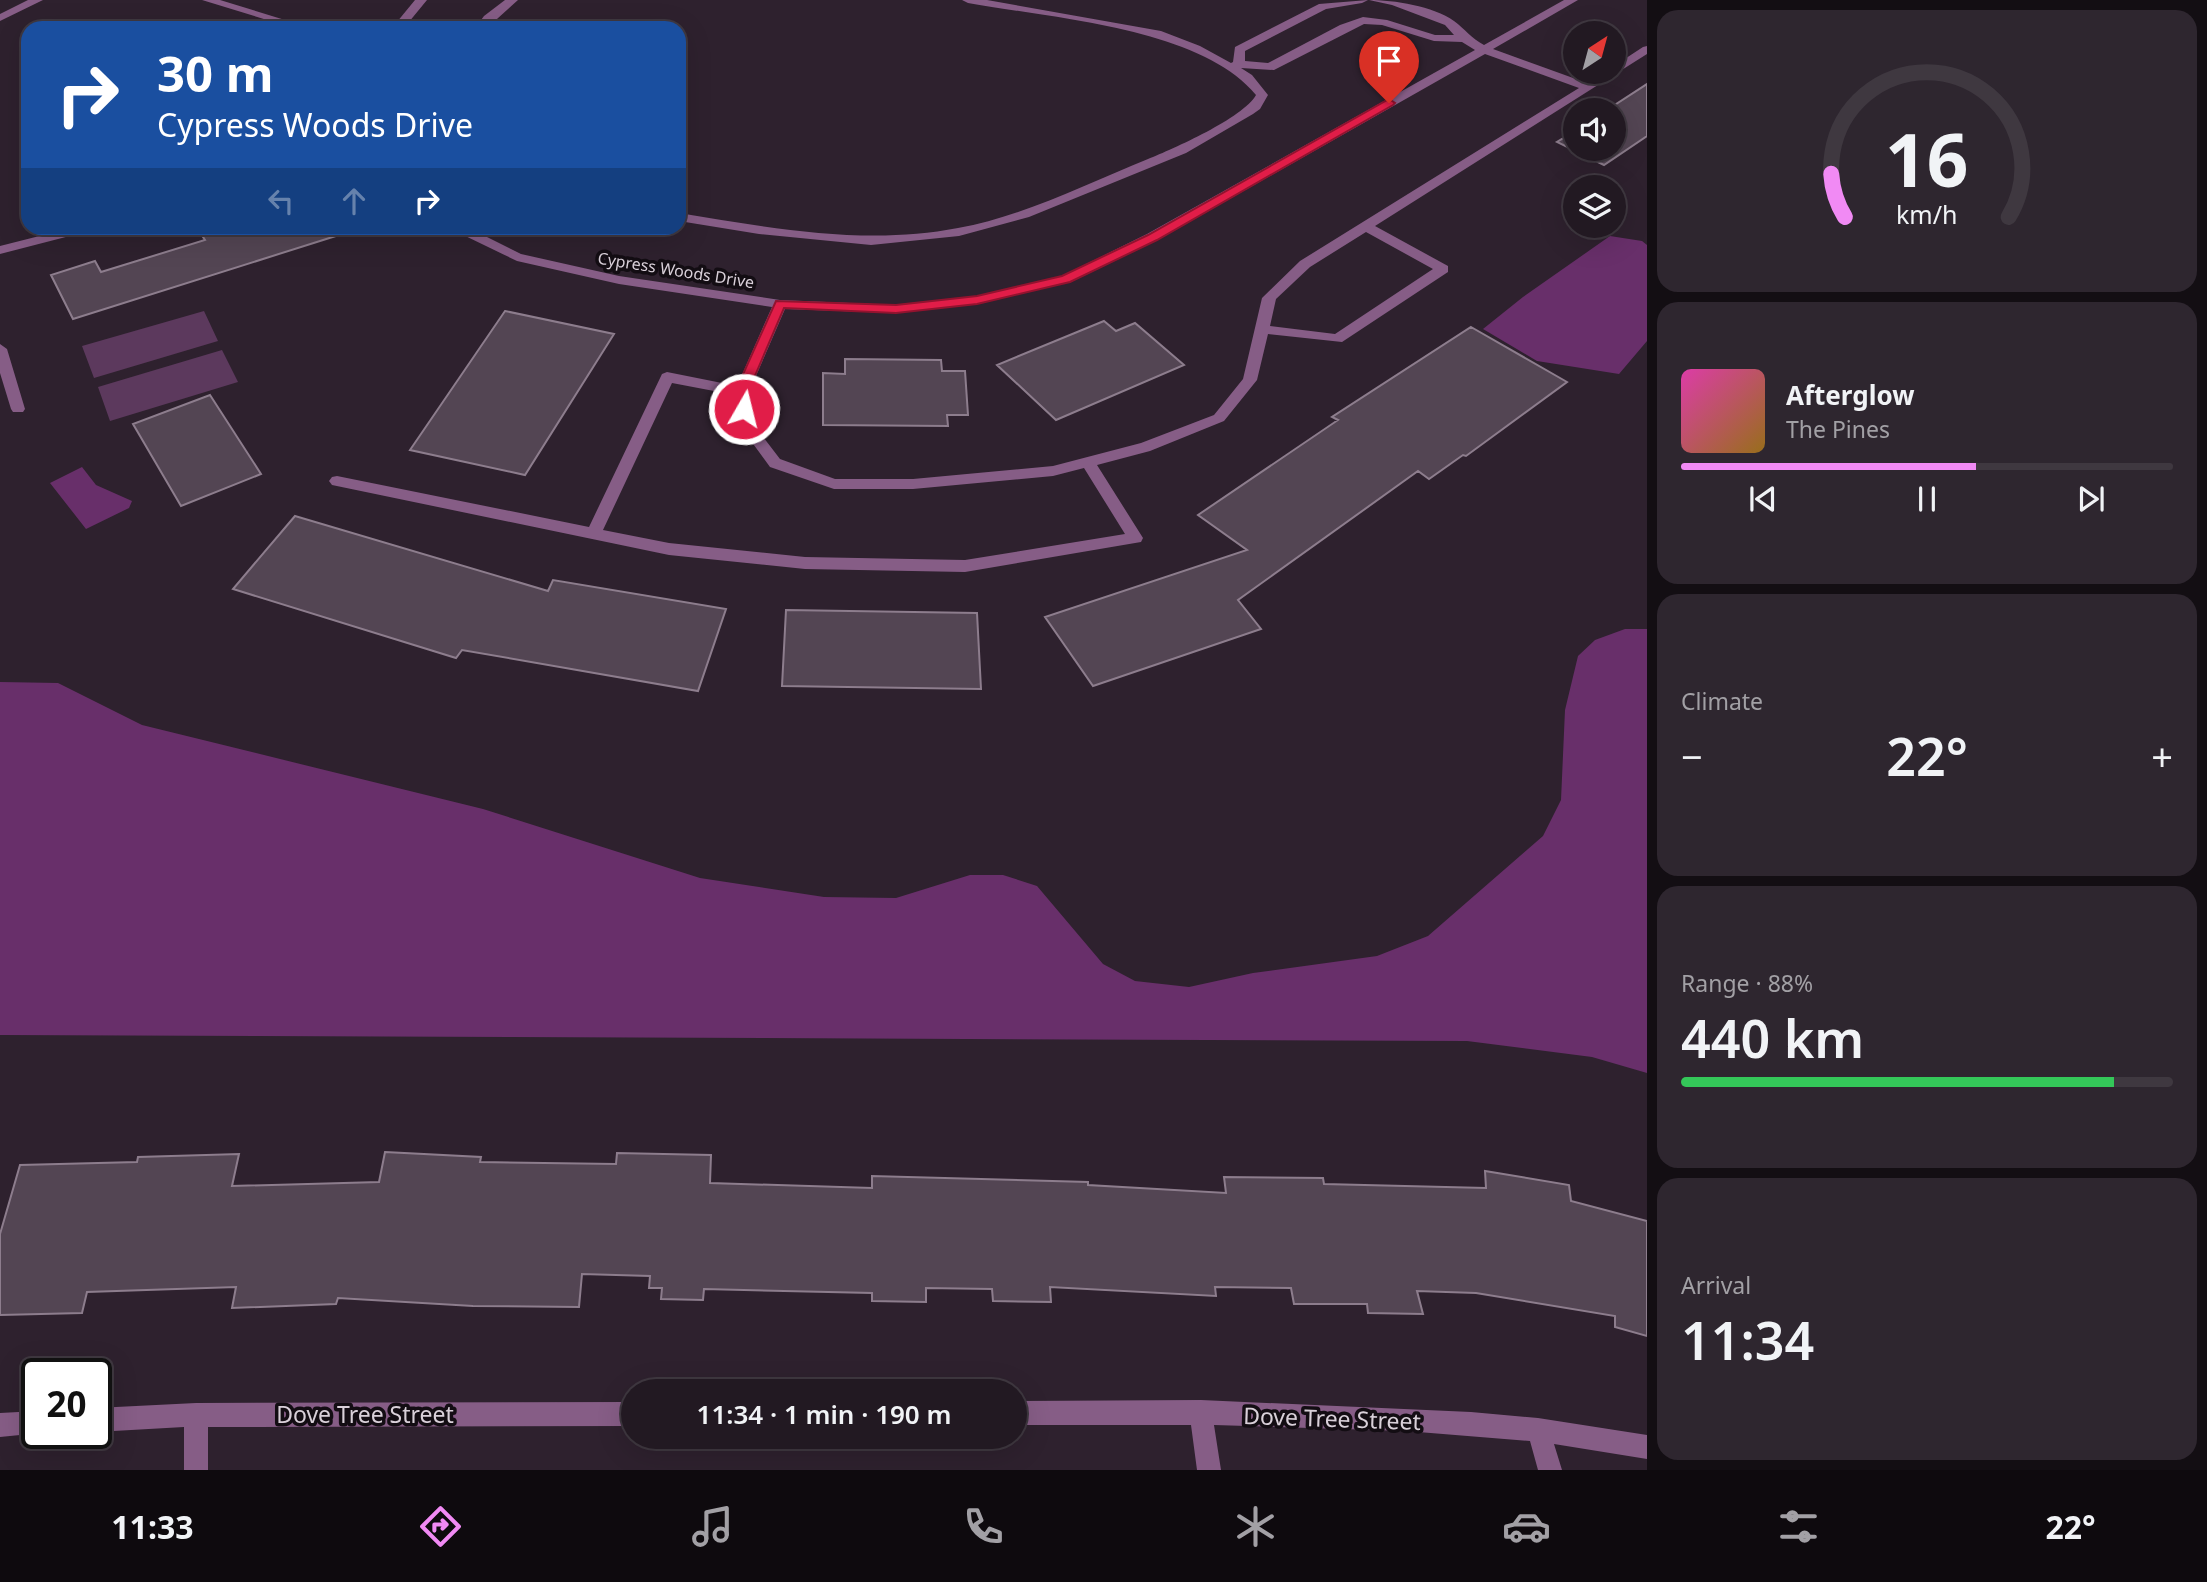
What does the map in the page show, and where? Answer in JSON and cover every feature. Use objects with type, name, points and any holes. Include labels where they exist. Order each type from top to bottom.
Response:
[{"type":"street","points":[[0,19],[37,0]]},
{"type":"street","points":[[208,0],[281,21]]},
{"type":"street","points":[[404,21],[421,0]]},
{"type":"street","points":[[486,21],[512,0]]},
{"type":"street","points":[[686,218],[759,230],[871,241],[959,232],[1024,214],[1182,150],[1249,111],[1256,106],[1262,95],[1234,66],[1157,33],[968,0]]},
{"type":"street","points":[[1234,66],[1270,67],[1306,31],[1322,3],[1360,0],[1363,20]]},
{"type":"street","points":[[1376,0],[1393,1],[1449,23],[1464,39],[1484,50],[1588,87]]},
{"type":"street","name":"Cypress Woods Drive","points":[[1538,18],[1550,0]]},
{"type":"street","name":"Cypress Woods Drive","points":[[474,235],[517,257],[619,280],[780,304],[896,309],[977,300],[1066,279],[1152,237],[1572,0]]},
{"type":"street","points":[[1234,66],[1239,49],[1306,31],[1363,20],[1382,22],[1434,38],[1464,39]]},
{"type":"street","points":[[1626,63],[1647,49]]},
{"type":"street","points":[[780,304],[742,392],[747,426],[775,463],[834,484],[913,484],[1054,471],[1145,447],[1220,418],[1250,380],[1269,298],[1305,264],[1593,84]]},
{"type":"street","points":[[1262,329],[1337,339],[1443,269],[1366,226]]},
{"type":"street","points":[[0,250],[57,235]]},
{"type":"street","points":[[0,349],[19,409]]},
{"type":"street","points":[[594,533],[667,377],[742,392]]},
{"type":"street","points":[[337,481],[668,549],[805,563],[965,566],[1135,538],[1088,462]]},
{"type":"street","points":[[1201,1412],[1209,1470]]},
{"type":"street","name":"Dove Tree Street","points":[[1027,1413],[1201,1412],[1381,1418],[1538,1430],[1647,1447]]},
{"type":"street","name":"Dove Tree Street","points":[[112,1419],[196,1415],[621,1414]]},
{"type":"street","points":[[196,1415],[196,1470]]},
{"type":"street","points":[[0,1425],[21,1424]]},
{"type":"street","points":[[1538,1430],[1550,1470]]},
{"type":"shaded area","points":[[1607,238],[1642,241],[1647,245],[1647,341],[1619,374],[1537,361],[1483,329],[1523,297]]},
{"type":"shaded area","points":[[204,311],[218,341],[94,378],[82,346]]},
{"type":"shaded area","points":[[222,350],[238,382],[110,421],[98,387]]},
{"type":"shaded area","points":[[82,467],[96,485],[132,501],[129,508],[86,529],[50,483]]},
{"type":"shaded area","points":[[1625,629],[1647,629],[1647,1073],[1592,1057],[1467,1041],[0,1035],[0,682],[58,683],[142,725],[483,809],[700,878],[824,897],[896,898],[970,875],[1003,875],[1037,886],[1103,964],[1135,981],[1189,987],[1253,973],[1377,956],[1428,936],[1543,836],[1561,800],[1565,710],[1578,656],[1595,640]]},
{"type":"building","points":[[1647,84],[1647,136],[1626,150],[1626,98]]},
{"type":"building","points":[[202,235],[339,235],[73,319],[51,275],[95,261],[101,272],[205,240]]},
{"type":"building","points":[[505,311],[614,334],[525,475],[410,450]]},
{"type":"building","points":[[1104,321],[1116,331],[1135,323],[1184,365],[1056,420],[997,365]]},
{"type":"building","points":[[1471,327],[1567,382],[1466,456],[1463,455],[1429,479],[1418,471],[1238,600],[1261,629],[1093,686],[1045,617],[1247,550],[1198,515],[1338,420],[1332,417]]},
{"type":"building","points":[[845,359],[941,360],[942,371],[965,371],[968,415],[947,415],[948,426],[823,425],[823,373],[845,374]]},
{"type":"building","points":[[210,395],[261,474],[181,506],[133,424]]},
{"type":"building","points":[[295,516],[548,591],[553,580],[726,609],[698,691],[462,650],[456,658],[233,589]]},
{"type":"building","points":[[786,610],[977,613],[981,689],[782,686]]},
{"type":"building","points":[[385,1152],[481,1157],[480,1162],[616,1164],[617,1153],[711,1155],[710,1183],[872,1188],[872,1176],[1088,1182],[1088,1185],[1226,1193],[1224,1177],[1323,1178],[1324,1184],[1486,1188],[1485,1171],[1569,1185],[1571,1201],[1647,1221],[1647,1336],[1615,1327],[1615,1316],[1476,1293],[1417,1291],[1423,1314],[1368,1313],[1367,1304],[1294,1304],[1291,1288],[1215,1287],[1216,1296],[1050,1287],[1051,1302],[993,1301],[992,1289],[926,1288],[926,1302],[872,1301],[872,1293],[704,1289],[703,1300],[661,1299],[662,1288],[649,1288],[650,1276],[582,1274],[579,1307],[473,1306],[338,1298],[336,1304],[232,1308],[236,1287],[87,1292],[82,1313],[0,1315],[0,1234],[20,1165],[137,1162],[138,1157],[239,1154],[232,1186],[379,1182]]},
{"type":"route","points":[[744,409],[742,392],[780,304],[896,309],[977,300],[1066,279],[1152,237],[1389,103]]}]
